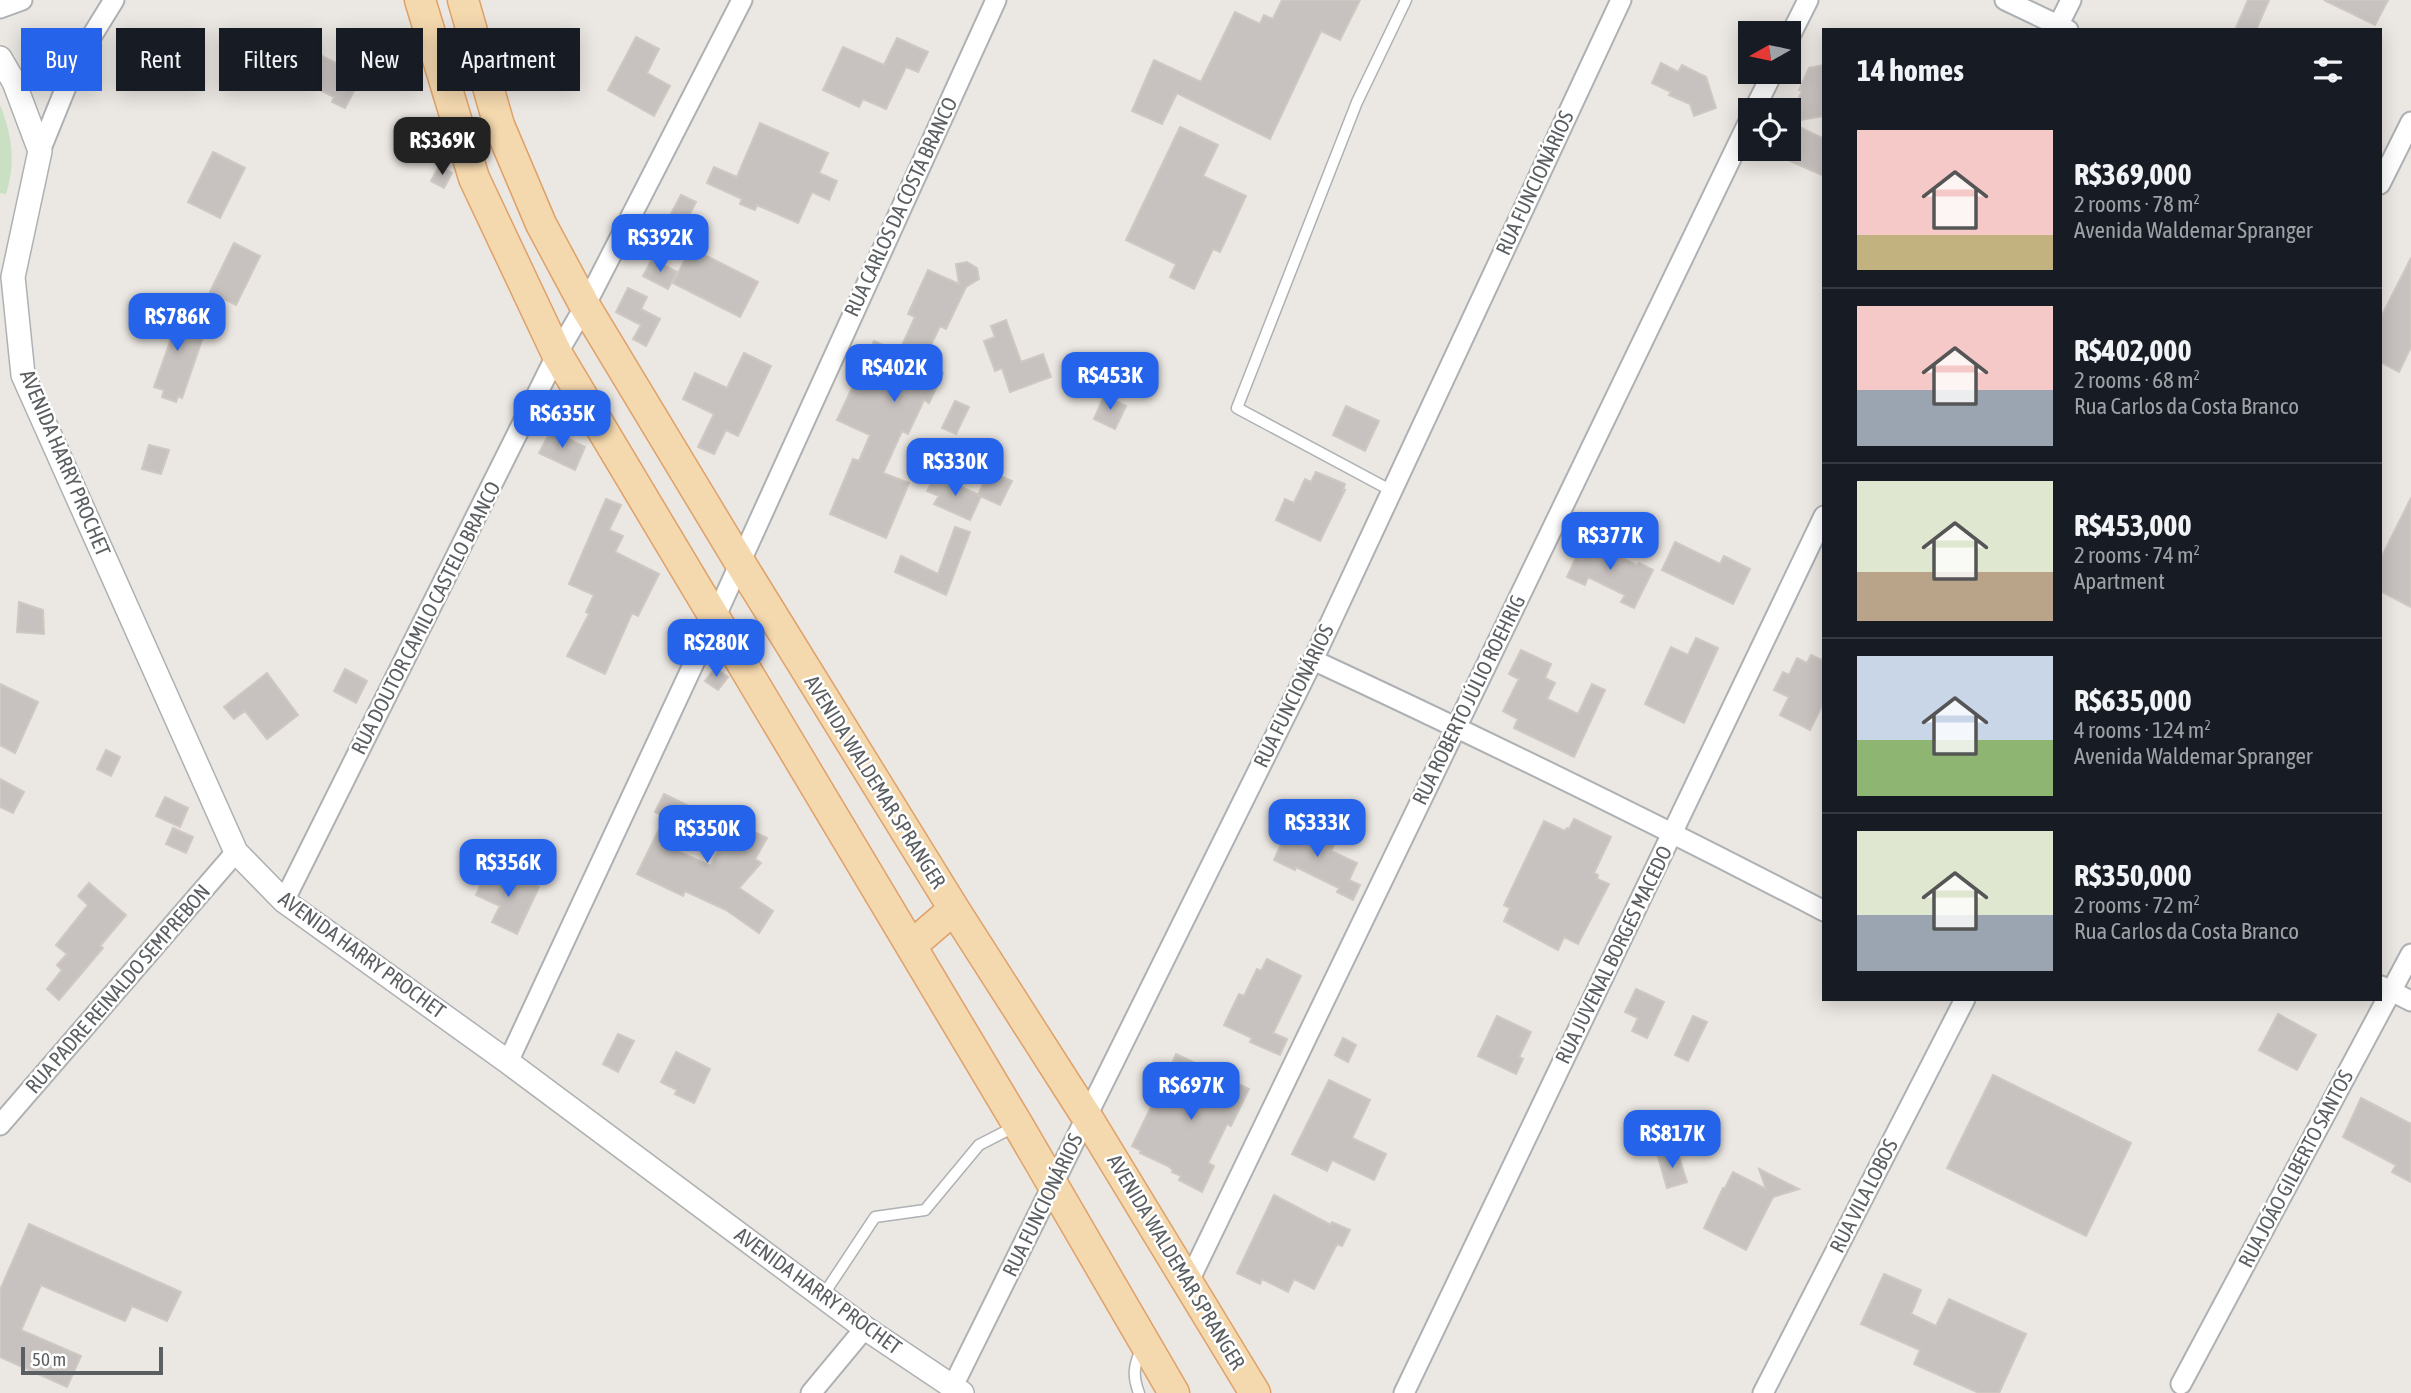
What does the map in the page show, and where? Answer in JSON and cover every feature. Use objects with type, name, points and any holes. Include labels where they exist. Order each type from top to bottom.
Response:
[{"type":"main road","points":[[420,0],[474,178],[558,354],[714,620],[912,946],[1174,1393]]},
{"type":"main road","name":"AVENIDA WALDEMAR SPRANGER","points":[[464,0],[499,125],[541,224],[585,306],[739,561],[954,909],[1189,1281],[1255,1393]]},
{"type":"main road","points":[[912,946],[954,909]]},
{"type":"street","points":[[0,8],[22,0]]},
{"type":"street","points":[[40,151],[76,60],[114,0]]},
{"type":"street","name":"RUA DOUTOR CAMILO CASTELO BRANCO","points":[[284,901],[558,354],[742,0]]},
{"type":"street","name":"RUA CARLOS DA COSTA BRANCO","points":[[508,1062],[714,620],[996,0]]},
{"type":"street","name":"RUA FUNCIONÁRIOS","points":[[958,1390],[1053,1185],[1312,660],[1621,0]]},
{"type":"street","points":[[1798,21],[1808,0]]},
{"type":"street","points":[[2005,0],[2061,28],[2070,0]]},
{"type":"street","points":[[0,58],[13,82],[40,151]]},
{"type":"street","points":[[2382,180],[2411,122]]},
{"type":"street","name":"RUA ROBERTO JÚLIO ROEHRIG","points":[[1189,1281],[1738,144]]},
{"type":"street","name":"AVENIDA HARRY PROCHET","points":[[40,151],[13,277],[23,374],[236,852],[284,901],[508,1062],[822,1297],[958,1390]]},
{"type":"street","name":"RUA JUVENAL BORGES MACEDO","points":[[1404,1393],[1822,520]]},
{"type":"street","points":[[1312,660],[1457,726],[1672,832],[1822,910]]},
{"type":"street","name":"RUA PADRE REINALDO SEMPREBON","points":[[0,1125],[236,852]]},
{"type":"street","name":"RUA JOÃO GILBERTO SANTOS","points":[[2386,988],[2411,954]]},
{"type":"street","points":[[2386,988],[2411,1000]]},
{"type":"street","name":"RUA VILA LOBOS","points":[[1763,1393],[1964,1001]]},
{"type":"street","name":"RUA JOÃO GILBERTO SANTOS","points":[[2181,1384],[2379,1001]]},
{"type":"street","points":[[811,1393],[865,1328]]},
{"type":"lane","points":[[1392,491],[1237,408],[1357,102],[1406,0]]},
{"type":"lane","points":[[822,1297],[875,1217],[925,1210],[979,1145],[1018,1125]]},
{"type":"lane","points":[[1139,1393],[1134,1380],[1134,1367],[1144,1343]]},
{"type":"green space","points":[[0,105],[7,127],[12,160],[6,194],[0,193]]},
{"type":"building","points":[[1282,0],[1360,0],[1340,40],[1321,31],[1270,139],[1177,93],[1162,124],[1132,111],[1154,60],[1201,82],[1235,12],[1260,24],[1264,15],[1273,19]]},
{"type":"building","points":[[2248,0],[2269,0],[2257,28],[2236,28]]},
{"type":"building","points":[[2324,0],[2388,0],[2375,25]]},
{"type":"building","points":[[636,37],[659,49],[647,73],[670,86],[654,116],[608,90]]},
{"type":"building","points":[[897,38],[928,52],[918,72],[906,67],[886,109],[863,99],[859,107],[823,90],[843,47],[884,65]]},
{"type":"building","points":[[322,56],[336,63],[336,91],[354,91],[345,108],[332,102],[334,97],[322,91]]},
{"type":"building","points":[[1661,63],[1678,72],[1682,65],[1706,77],[1716,108],[1694,116],[1690,104],[1669,95],[1671,92],[1652,83]]},
{"type":"building","points":[[1822,65],[1822,116],[1801,120],[1801,98],[1798,98],[1802,91],[1799,90],[1809,68]]},
{"type":"building","points":[[760,123],[828,153],[819,173],[837,181],[829,200],[812,192],[798,223],[757,205],[755,210],[740,204],[742,199],[707,183],[714,167],[737,177]]},
{"type":"building","points":[[1180,127],[1218,145],[1203,176],[1246,196],[1220,252],[1213,249],[1194,289],[1170,277],[1176,264],[1126,240]]},
{"type":"building","points":[[1801,128],[1822,138],[1822,175],[1790,161],[1801,161]]},
{"type":"building","points":[[213,152],[245,168],[220,218],[188,202]]},
{"type":"building","points":[[439,166],[452,173],[444,188],[431,181]]},
{"type":"building","points":[[681,195],[696,202],[682,229],[667,221]]},
{"type":"building","points":[[234,243],[260,256],[236,305],[210,292]]},
{"type":"building","points":[[691,248],[758,282],[740,317],[673,283]]},
{"type":"building","points":[[2411,258],[2411,347],[2399,372],[2382,363],[2382,315]]},
{"type":"building","points":[[652,259],[677,272],[668,289],[643,276]]},
{"type":"building","points":[[967,262],[977,268],[979,279],[966,287],[946,329],[940,326],[922,364],[943,373],[929,403],[924,400],[908,434],[902,431],[883,473],[909,483],[886,538],[830,514],[853,459],[859,461],[870,435],[837,420],[874,341],[899,352],[915,317],[908,314],[928,270],[959,284],[956,264]]},
{"type":"building","points":[[628,288],[647,297],[641,309],[660,319],[646,346],[633,339],[641,325],[616,312]]},
{"type":"building","points":[[157,310],[206,328],[182,398],[178,396],[176,402],[162,397],[164,390],[154,387],[171,339],[148,332]]},
{"type":"building","points":[[1006,320],[1021,362],[1043,354],[1051,377],[1010,392],[1002,368],[995,371],[984,341],[995,337],[991,326]]},
{"type":"building","points":[[744,353],[771,366],[738,436],[726,430],[714,454],[698,447],[714,414],[683,399],[695,373],[727,388]]},
{"type":"building","points":[[1104,396],[1126,406],[1115,429],[1094,419]]},
{"type":"building","points":[[955,401],[969,407],[956,434],[942,428]]},
{"type":"building","points":[[1346,406],[1379,421],[1365,451],[1333,435]]},
{"type":"building","points":[[551,430],[585,447],[575,470],[539,453]]},
{"type":"building","points":[[149,445],[169,450],[161,474],[142,469]]},
{"type":"building","points":[[989,471],[1012,481],[1000,505],[978,495]]},
{"type":"building","points":[[1316,472],[1345,484],[1345,490],[1320,541],[1276,520],[1285,499],[1294,503],[1305,479],[1311,482]]},
{"type":"building","points":[[934,477],[981,496],[970,520],[934,504],[939,496],[927,491]]},
{"type":"building","points":[[2411,498],[2411,607],[2382,592],[2382,556]]},
{"type":"building","points":[[606,499],[621,505],[609,530],[623,536],[615,552],[659,574],[638,616],[632,613],[605,674],[567,656],[589,614],[586,612],[594,595],[569,584]]},
{"type":"building","points":[[955,527],[970,532],[946,595],[895,572],[901,556],[938,574]]},
{"type":"building","points":[[1584,540],[1653,570],[1634,608],[1621,602],[1625,595],[1588,577],[1585,585],[1567,577]]},
{"type":"building","points":[[1675,542],[1720,564],[1724,556],[1750,569],[1733,604],[1662,570]]},
{"type":"building","points":[[19,602],[43,610],[44,634],[17,632]]},
{"type":"building","points":[[1696,638],[1718,648],[1684,723],[1645,704],[1671,647],[1688,655]]},
{"type":"building","points":[[1521,650],[1551,664],[1545,678],[1555,683],[1547,699],[1578,714],[1592,684],[1605,690],[1574,757],[1514,728],[1518,719],[1503,711],[1519,679],[1509,674]]},
{"type":"building","points":[[1811,655],[1822,660],[1822,706],[1810,730],[1780,715],[1789,697],[1774,690],[1783,672],[1789,675],[1797,658],[1807,663]]},
{"type":"building","points":[[715,668],[728,677],[718,690],[705,681]]},
{"type":"building","points":[[345,669],[367,681],[356,703],[334,691]]},
{"type":"building","points":[[267,673],[298,715],[267,739],[245,711],[234,719],[224,707]]},
{"type":"building","points":[[0,684],[38,702],[15,753],[0,745]]},
{"type":"building","points":[[106,750],[120,757],[111,776],[97,769]]},
{"type":"building","points":[[0,779],[24,792],[13,813],[0,807]]},
{"type":"building","points":[[664,794],[695,809],[675,850],[711,866],[732,821],[767,838],[755,859],[761,863],[739,888],[773,911],[759,933],[726,910],[685,891],[683,896],[637,874],[665,817],[655,812]]},
{"type":"building","points":[[165,797],[188,808],[180,827],[156,816]]},
{"type":"building","points":[[1574,819],[1611,837],[1594,873],[1598,875],[1597,879],[1609,884],[1578,944],[1564,937],[1558,950],[1504,921],[1510,908],[1504,905],[1544,821],[1565,831]]},
{"type":"building","points":[[1287,822],[1334,845],[1331,851],[1357,863],[1349,880],[1360,885],[1353,900],[1337,892],[1339,888],[1296,867],[1295,870],[1274,860]]},
{"type":"building","points":[[173,828],[193,837],[186,853],[166,844]]},
{"type":"building","points":[[487,871],[511,882],[514,875],[539,887],[517,934],[492,922],[500,906],[476,895]]},
{"type":"building","points":[[89,883],[126,915],[100,946],[103,948],[59,1000],[47,989],[62,970],[57,965],[67,954],[56,945],[88,905],[78,896]]},
{"type":"building","points":[[1267,959],[1301,976],[1273,1033],[1287,1039],[1280,1055],[1250,1042],[1252,1038],[1224,1025],[1239,994],[1244,996],[1257,969],[1261,971]]},
{"type":"building","points":[[1636,989],[1664,1002],[1647,1038],[1632,1031],[1638,1018],[1625,1012]]},
{"type":"building","points":[[2278,1014],[2316,1035],[2297,1070],[2259,1050]]},
{"type":"building","points":[[1497,1016],[1531,1032],[1519,1057],[1523,1059],[1516,1074],[1478,1056]]},
{"type":"building","points":[[1693,1016],[1707,1022],[1688,1061],[1675,1055]]},
{"type":"building","points":[[618,1034],[634,1041],[618,1072],[603,1064]]},
{"type":"building","points":[[1343,1038],[1356,1045],[1348,1062],[1335,1055]]},
{"type":"building","points":[[676,1052],[710,1069],[694,1103],[675,1094],[677,1090],[661,1082]]},
{"type":"building","points":[[1176,1054],[1249,1089],[1231,1126],[1227,1124],[1208,1163],[1214,1166],[1202,1192],[1179,1180],[1181,1176],[1172,1172],[1168,1166],[1140,1153],[1141,1151],[1132,1146],[1153,1103],[1161,1108],[1178,1071],[1170,1068]]},
{"type":"building","points":[[1993,1075],[2131,1143],[2086,1236],[1947,1168]]},
{"type":"building","points":[[1329,1080],[1370,1100],[1352,1138],[1386,1154],[1374,1180],[1332,1160],[1327,1171],[1292,1154]]},
{"type":"building","points":[[2361,1098],[2411,1124],[2411,1182],[2392,1172],[2396,1165],[2343,1137]]},
{"type":"building","points":[[1677,1151],[1687,1182],[1667,1188],[1658,1157]]},
{"type":"building","points":[[1759,1169],[1799,1189],[1773,1197],[1746,1250],[1704,1228],[1733,1172],[1766,1189]]},
{"type":"building","points":[[1274,1195],[1331,1225],[1332,1222],[1350,1230],[1342,1246],[1337,1244],[1314,1289],[1294,1279],[1288,1292],[1262,1279],[1260,1284],[1237,1273]]},
{"type":"building","points":[[29,1224],[181,1292],[167,1321],[132,1306],[125,1321],[41,1285],[21,1330],[81,1356],[67,1387],[0,1357],[0,1290]]},
{"type":"building","points":[[1884,1274],[1921,1290],[1911,1314],[1936,1326],[1949,1299],[2026,1334],[1999,1393],[1979,1393],[1914,1364],[1920,1350],[1861,1324]]}]
